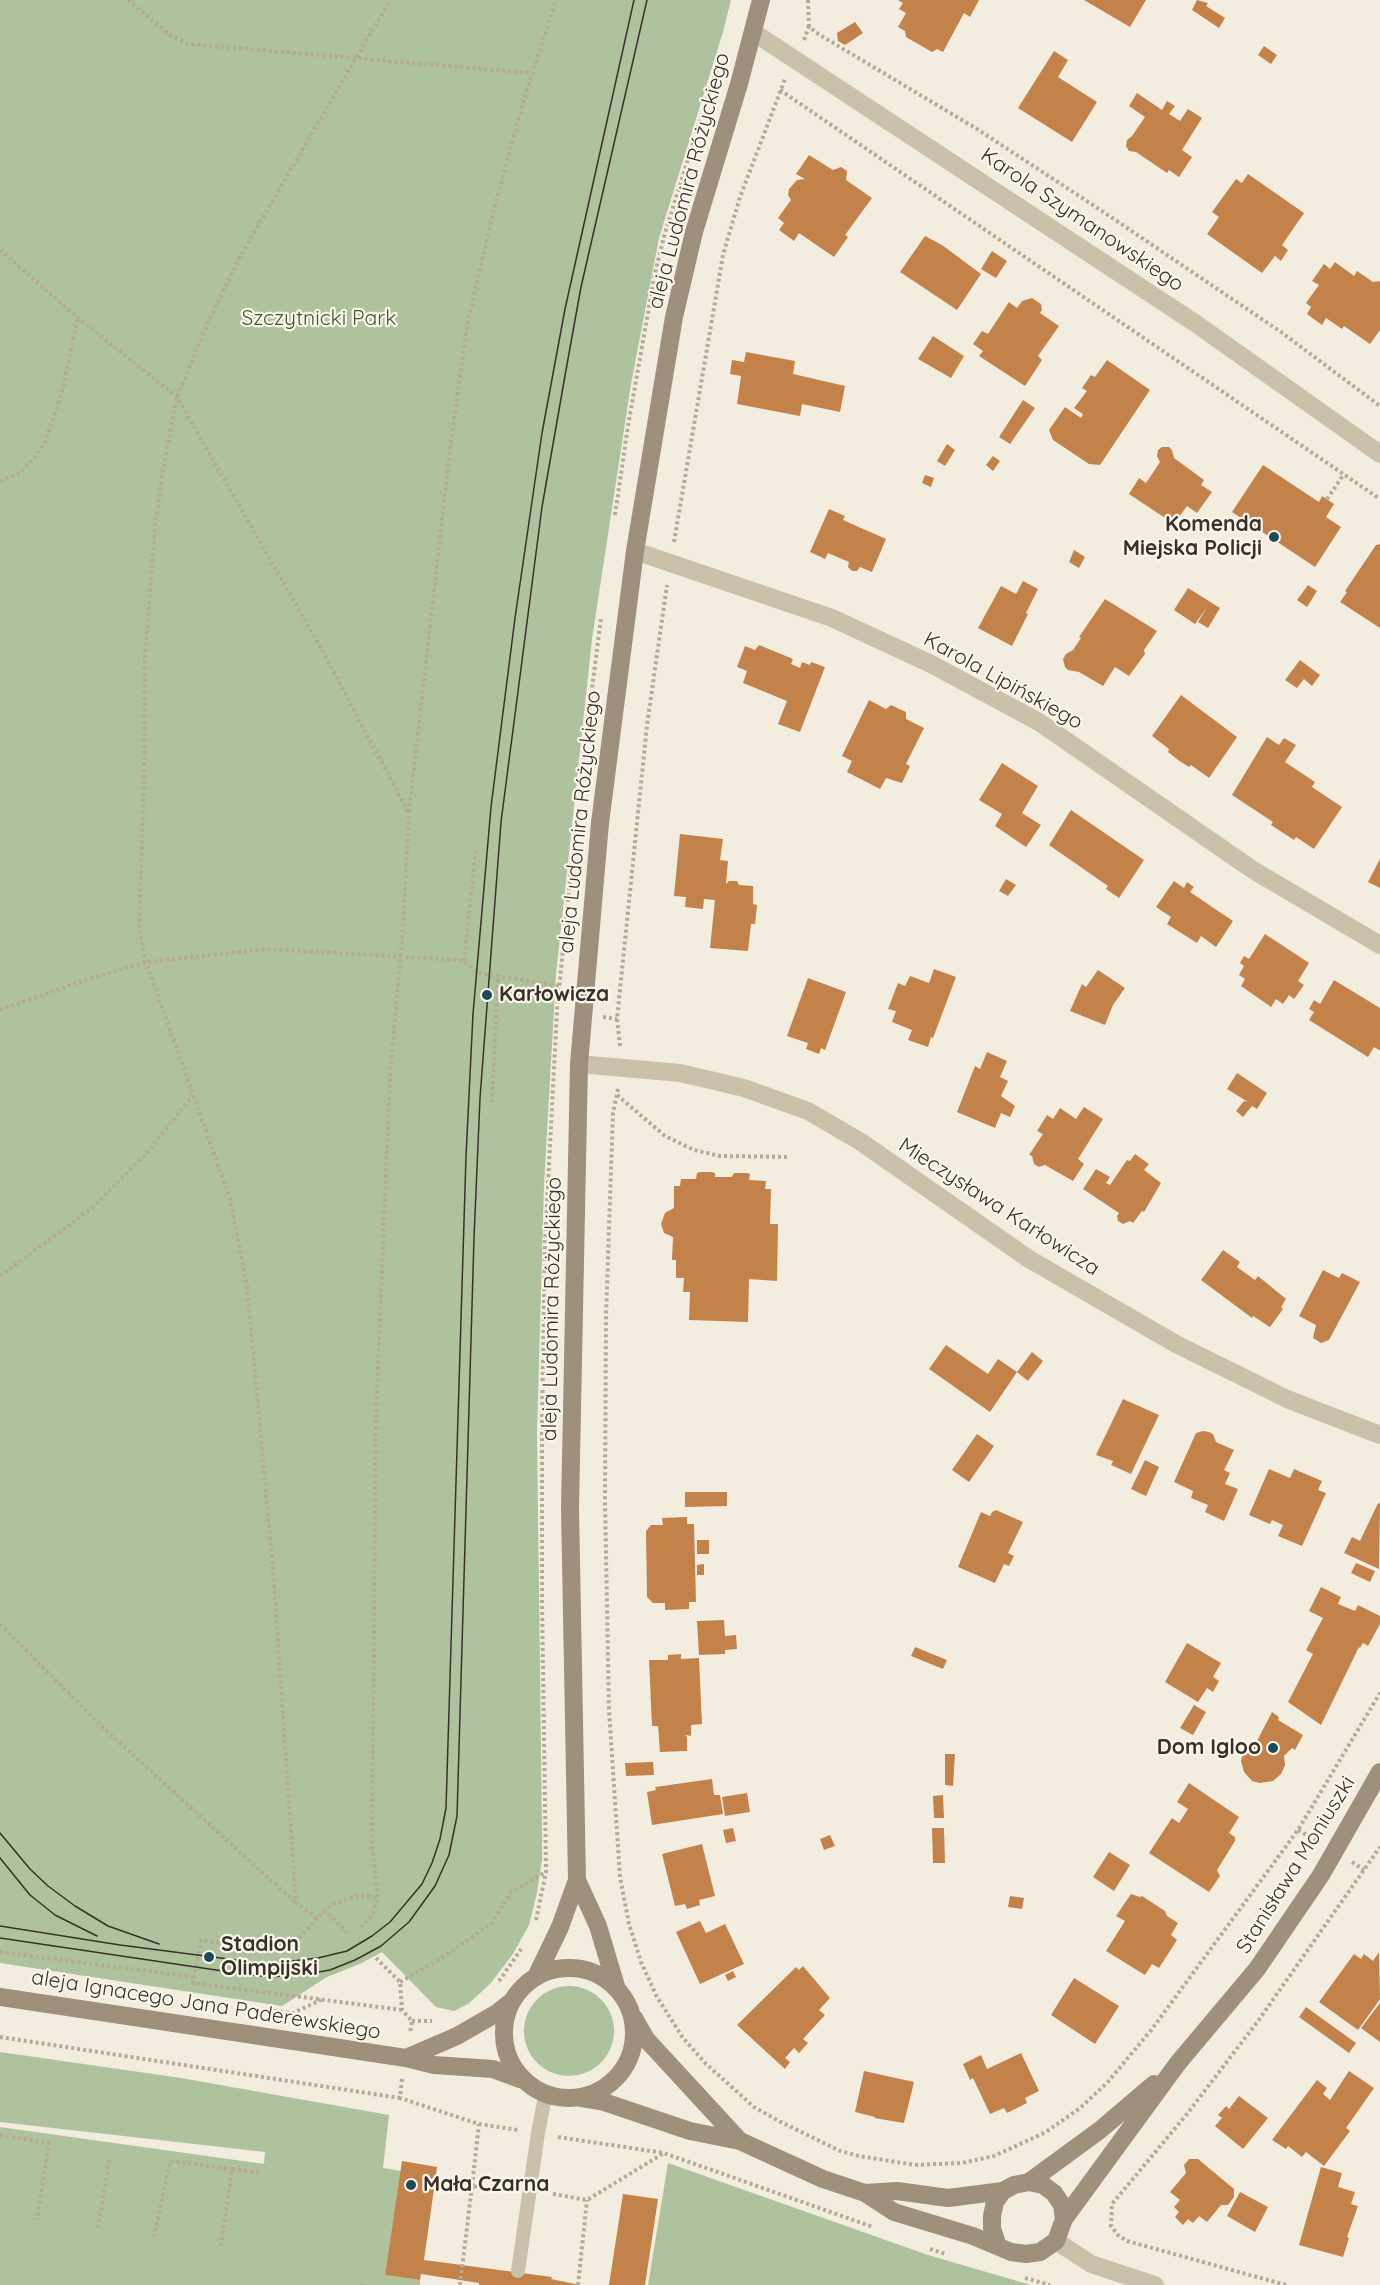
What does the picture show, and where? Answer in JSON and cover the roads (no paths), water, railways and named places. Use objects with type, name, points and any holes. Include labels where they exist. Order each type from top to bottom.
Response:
[{"type":"street","name":"aleja Ludomira Różyckiego","points":[[536,1977],[560,1927],[577,1880],[570,1508],[579,1064],[600,823],[635,551],[654,429],[681,287],[697,222],[761,0]]},
{"type":"street","name":"Karola Szymanowskiego","points":[[753,32],[1195,323],[1380,454]]},
{"type":"street","name":"Karola Lipińskiego","points":[[635,551],[832,618],[931,664],[1039,722],[1253,870],[1380,945]]},
{"type":"street","name":"Mieczysława Karłowicza","points":[[579,1064],[680,1073],[744,1088],[808,1111],[861,1142],[1029,1259],[1176,1344],[1287,1400],[1380,1435]]},
{"type":"street","name":"Stanisława Moniuszki","points":[[1064,2219],[1178,2063],[1257,1969],[1321,1875],[1380,1772]]},
{"type":"street","name":"aleja Ludomira Różyckiego","points":[[577,1880],[598,1926],[616,1986]]},
{"type":"street","points":[[563,1968],[591,1971],[616,1986],[627,2001],[633,2018],[634,2038],[629,2058],[618,2076],[603,2089],[581,2098],[563,2100],[545,2097],[532,2090],[520,2079],[506,2047],[505,2031],[512,2001],[536,1977],[563,1968]]},
{"type":"street","name":"aleja Ignacego Jana Paderewskiego","points":[[0,1997],[404,2067],[434,2065],[494,2069],[520,2079]]},
{"type":"street","name":"aleja Ignacego Jana Paderewskiego","points":[[404,2067],[497,2013],[512,2001]]},
{"type":"street","points":[[633,2018],[652,2044],[740,2141]]},
{"type":"street","name":"Stanisława Moniuszki","points":[[1029,2182],[1100,2130],[1178,2063]]},
{"type":"street","points":[[581,2098],[604,2102],[690,2131],[740,2141],[824,2180],[865,2193],[894,2212],[996,2244],[1011,2252],[1026,2254],[1040,2252],[1056,2241],[1064,2219],[1062,2205],[1054,2193],[1043,2185],[1029,2182],[1014,2185],[1003,2191],[948,2198],[897,2191],[865,2193]]},
{"type":"street","points":[[996,2244],[992,2216],[995,2202],[1003,2191]]},
{"type":"street","points":[[1056,2241],[1091,2264],[1155,2285]]},
{"type":"lane","points":[[518,2271],[545,2097]]},
{"type":"tram line","points":[[0,1926],[120,1945],[267,1964],[318,1958],[347,1951],[390,1922],[422,1884],[440,1839],[446,1808],[466,1156],[473,1014],[491,807],[542,433],[565,309],[634,0]]},
{"type":"tram line","points":[[0,1938],[270,1977],[330,1970],[381,1946],[409,1922],[435,1886],[449,1855],[457,1816],[480,1098],[501,822],[542,507],[566,370],[581,287],[647,0]]},
{"type":"tram line","points":[[0,1833],[30,1869],[75,1906],[108,1926],[159,1944]]},
{"type":"tram line","points":[[0,1858],[30,1895],[55,1915],[97,1936]]},
{"type":"place","name":"Komenda Miejska Policji","points":[[1274,537]]},
{"type":"place","name":"Karłowicza","points":[[487,995]]},
{"type":"place","name":"Dom Igloo","points":[[1273,1748]]},
{"type":"place","name":"Stadion Olimpijski","points":[[209,1957]]},
{"type":"place","name":"Mała Czarna","points":[[411,2185]]},
{"type":"park label","name":"Szczytnicki Park","points":[[319,319]]}]
